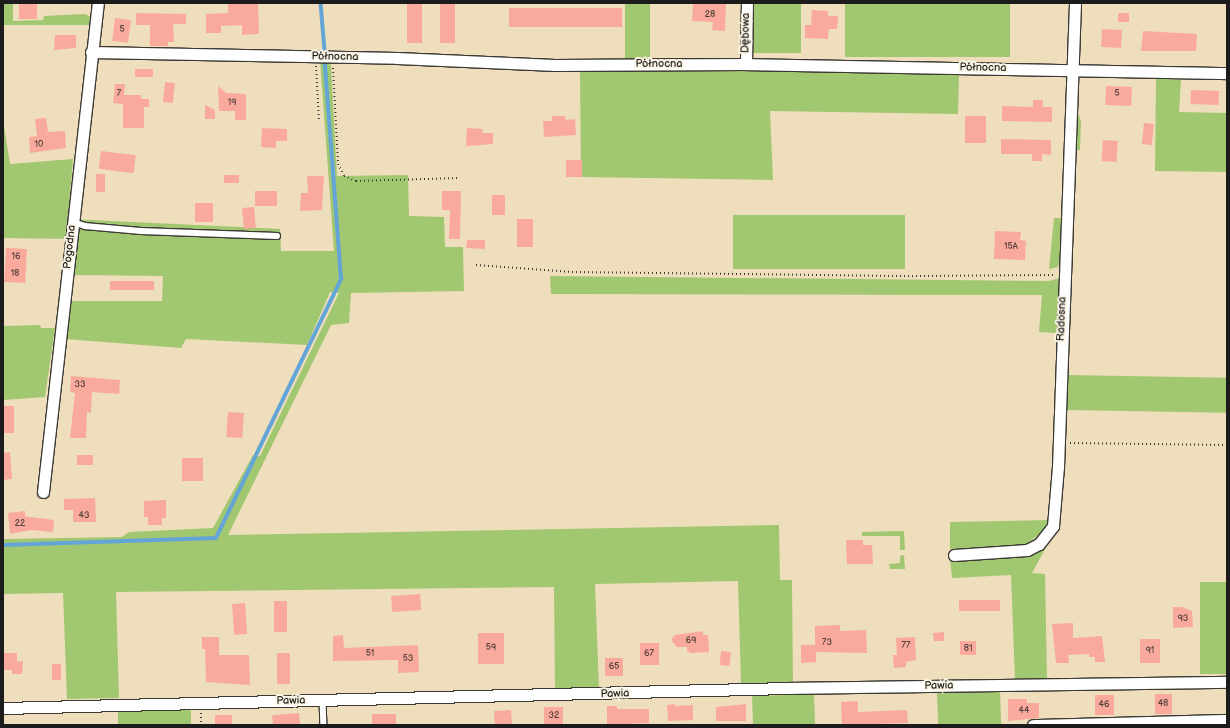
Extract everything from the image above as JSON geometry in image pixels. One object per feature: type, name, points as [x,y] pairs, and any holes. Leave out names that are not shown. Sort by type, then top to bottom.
[{"type":"street","name":"Pogodna","points":[[43,492],[91,52],[98,3]]},
{"type":"street","name":"Dębowa","points":[[746,64],[747,3]]},
{"type":"street","name":"Radosna","points":[[954,555],[1027,550],[1046,537],[1053,526],[1075,3]]},
{"type":"street","name":"Północna","points":[[91,52],[332,57],[555,65],[746,64],[1227,73]]},
{"type":"street","name":"Pawia","points":[[3,708],[790,688],[1227,682]]},
{"type":"street","points":[[1033,725],[1227,720]]},
{"type":"lane","points":[[73,222],[85,226],[141,231],[277,236]]},
{"type":"lane","points":[[323,700],[324,725]]},
{"type":"path","points":[[315,57],[319,121]]},
{"type":"path","points":[[332,57],[338,164],[344,176],[356,181],[460,178]]},
{"type":"path","points":[[476,265],[572,272],[916,276],[1041,276],[1057,275],[1065,268]]},
{"type":"path","points":[[1057,443],[1227,445]]},
{"type":"green space","points":[[3,3],[13,3],[13,21],[43,20],[44,16],[85,14],[91,17],[90,25],[3,25]]},
{"type":"green space","points":[[625,3],[650,3],[650,70],[959,73],[958,114],[770,111],[773,180],[581,177],[580,71],[625,71]]},
{"type":"green space","points":[[753,3],[801,3],[801,53],[753,53]]},
{"type":"green space","points":[[845,3],[1010,3],[1010,57],[845,57]]},
{"type":"green space","points":[[320,60],[331,65],[337,176],[408,175],[409,216],[444,217],[445,247],[463,247],[464,291],[351,293],[349,323],[331,325],[228,535],[779,525],[780,580],[792,580],[793,684],[741,683],[738,581],[595,584],[599,688],[555,688],[554,587],[116,592],[119,698],[67,699],[63,593],[3,594],[3,539],[122,537],[129,532],[213,528],[253,455],[260,456],[339,293],[330,292],[307,345],[186,339],[181,348],[65,339],[71,301],[162,301],[163,276],[72,275],[75,239],[3,238],[3,120],[10,164],[73,159],[68,219],[280,229],[281,251],[334,251]]},
{"type":"green space","points":[[1156,78],[1181,80],[1179,112],[1227,113],[1227,172],[1155,171]]},
{"type":"green space","points":[[1075,105],[1081,121],[1080,150],[1074,150]]},
{"type":"green space","points":[[733,215],[905,215],[905,269],[733,269]]},
{"type":"green space","points":[[1054,218],[1062,218],[1060,258],[1058,267],[1049,269]]},
{"type":"green space","points":[[550,276],[1049,281],[1060,278],[1058,333],[1039,332],[1042,295],[551,294]]},
{"type":"green space","points":[[40,325],[41,328],[55,328],[45,397],[3,400],[3,326]]},
{"type":"green space","points":[[1067,375],[1227,378],[1226,413],[1066,410]]},
{"type":"green space","points":[[1049,520],[1043,531],[1025,546],[950,549],[950,522]]},
{"type":"green space","points":[[904,531],[905,550],[900,550],[900,536],[862,536],[862,532]]},
{"type":"green space","points":[[1050,540],[1032,573],[1045,574],[1047,679],[1015,680],[1011,575],[952,578],[950,557],[1036,551]]},
{"type":"green space","points":[[904,555],[905,569],[890,569],[889,564],[900,563],[900,556]]},
{"type":"green space","points":[[1200,582],[1227,582],[1227,674],[1200,674]]},
{"type":"green space","points":[[1000,691],[1001,725],[938,725],[937,693]]},
{"type":"green space","points":[[814,694],[815,725],[753,725],[752,696]]},
{"type":"green space","points":[[188,708],[191,711],[191,725],[118,725],[118,710]]},
{"type":"building","points":[[19,3],[37,3],[37,19],[19,19]]},
{"type":"building","points":[[228,3],[258,3],[259,34],[242,35],[242,25],[221,26],[221,33],[206,33],[206,14],[228,13]]},
{"type":"building","points":[[407,3],[422,3],[422,43],[407,43]]},
{"type":"building","points":[[440,3],[455,3],[455,43],[440,43]]},
{"type":"building","points":[[693,3],[726,3],[725,31],[712,30],[713,22],[692,21]]},
{"type":"building","points":[[509,8],[622,8],[622,27],[509,27]]},
{"type":"building","points":[[812,10],[828,11],[828,16],[838,16],[837,29],[829,29],[828,39],[805,38],[805,25],[811,25]]},
{"type":"building","points":[[136,13],[186,14],[186,24],[173,24],[174,42],[168,42],[168,46],[150,46],[150,25],[136,25]]},
{"type":"building","points":[[1118,13],[1129,13],[1129,22],[1118,22]]},
{"type":"building","points":[[115,18],[131,20],[128,43],[112,41]]},
{"type":"building","points":[[1102,29],[1122,30],[1121,48],[1101,47]]},
{"type":"building","points":[[1143,31],[1197,34],[1196,51],[1141,51]]},
{"type":"building","points":[[55,35],[76,35],[76,48],[54,50]]},
{"type":"building","points":[[135,69],[153,69],[153,77],[135,77]]},
{"type":"building","points":[[165,82],[175,83],[173,103],[163,102]]},
{"type":"building","points":[[115,84],[125,84],[124,95],[141,95],[141,99],[149,99],[149,107],[144,107],[144,128],[123,128],[123,104],[113,103]]},
{"type":"building","points":[[218,86],[226,93],[246,94],[246,120],[235,120],[235,111],[219,111]]},
{"type":"building","points":[[1106,86],[1132,87],[1131,106],[1105,105]]},
{"type":"building","points":[[1191,90],[1219,91],[1218,105],[1191,104]]},
{"type":"building","points":[[1033,100],[1043,100],[1043,107],[1052,107],[1052,122],[1002,121],[1002,106],[1033,107]]},
{"type":"building","points":[[205,105],[215,110],[215,119],[205,119]]},
{"type":"building","points":[[552,116],[565,116],[566,120],[575,119],[576,135],[544,137],[543,121],[552,121]]},
{"type":"building","points":[[965,116],[986,116],[986,143],[965,143]]},
{"type":"building","points":[[46,118],[48,132],[65,131],[66,148],[30,153],[29,137],[37,136],[35,119]]},
{"type":"building","points":[[1144,123],[1154,124],[1152,145],[1142,144]]},
{"type":"building","points":[[262,128],[287,129],[287,141],[276,141],[276,148],[261,147]]},
{"type":"building","points":[[467,128],[483,129],[482,133],[493,133],[493,144],[466,146]]},
{"type":"building","points":[[1001,139],[1051,140],[1051,155],[1042,154],[1042,161],[1032,161],[1032,154],[1001,154]]},
{"type":"building","points":[[1103,140],[1118,141],[1116,162],[1102,161]]},
{"type":"building","points":[[101,151],[136,155],[134,173],[99,169]]},
{"type":"building","points":[[566,160],[582,160],[582,177],[566,177]]},
{"type":"building","points":[[96,174],[105,174],[105,192],[96,192]]},
{"type":"building","points":[[224,175],[239,175],[239,183],[224,183]]},
{"type":"building","points":[[307,176],[324,176],[322,210],[300,211],[301,193],[308,193]]},
{"type":"building","points":[[255,191],[277,191],[277,206],[255,206]]},
{"type":"building","points":[[442,191],[461,191],[460,239],[449,239],[450,210],[442,210]]},
{"type":"building","points":[[492,195],[505,195],[505,215],[492,215]]},
{"type":"building","points":[[195,203],[213,203],[213,222],[195,222]]},
{"type":"building","points":[[254,207],[256,228],[244,229],[242,208]]},
{"type":"building","points":[[517,219],[533,219],[533,247],[517,247]]},
{"type":"building","points":[[995,231],[1021,232],[1020,240],[1026,241],[1025,260],[994,259]]},
{"type":"building","points":[[467,240],[485,240],[485,249],[466,248]]},
{"type":"building","points":[[6,248],[27,249],[25,283],[4,282]]},
{"type":"building","points":[[110,281],[154,281],[154,290],[110,290]]},
{"type":"building","points":[[71,376],[120,380],[119,394],[92,392],[91,413],[87,412],[86,438],[70,438],[75,393],[70,392]]},
{"type":"building","points":[[3,406],[14,406],[14,433],[3,433]]},
{"type":"building","points":[[228,412],[244,413],[242,438],[226,437]]},
{"type":"building","points":[[10,452],[12,479],[3,480],[3,453]]},
{"type":"building","points":[[77,455],[93,455],[93,465],[77,465]]},
{"type":"building","points":[[182,458],[203,458],[203,481],[182,481]]},
{"type":"building","points":[[95,498],[96,522],[73,522],[73,510],[64,510],[64,499]]},
{"type":"building","points":[[166,500],[166,518],[162,518],[162,525],[148,525],[148,517],[144,517],[144,501]]},
{"type":"building","points":[[25,511],[25,516],[54,520],[53,532],[31,530],[10,534],[8,513]]},
{"type":"building","points":[[846,540],[863,540],[863,545],[872,545],[873,564],[847,564]]},
{"type":"building","points":[[420,594],[421,610],[392,612],[391,596]]},
{"type":"building","points":[[959,600],[1000,600],[1000,611],[959,611]]},
{"type":"building","points":[[274,601],[287,601],[287,632],[274,632]]},
{"type":"building","points":[[245,603],[247,634],[234,635],[232,604]]},
{"type":"building","points":[[1173,607],[1182,607],[1192,611],[1193,627],[1173,628]]},
{"type":"building","points":[[1073,623],[1073,638],[1102,636],[1105,662],[1095,662],[1095,657],[1089,657],[1089,654],[1068,655],[1069,663],[1056,663],[1052,624]]},
{"type":"building","points":[[840,625],[840,631],[866,630],[867,653],[816,652],[816,662],[801,663],[801,645],[815,645],[815,626]]},
{"type":"building","points":[[703,631],[703,635],[708,635],[709,652],[691,653],[687,651],[687,647],[677,647],[671,640],[675,635]]},
{"type":"building","points":[[944,632],[944,641],[934,641],[933,633]]},
{"type":"building","points":[[478,633],[504,633],[504,664],[478,664]]},
{"type":"building","points":[[343,635],[344,648],[418,645],[419,672],[398,673],[398,660],[333,661],[333,636]]},
{"type":"building","points":[[202,637],[219,637],[219,655],[249,655],[250,685],[206,682],[205,649],[202,649]]},
{"type":"building","points":[[915,637],[916,660],[906,662],[906,667],[894,668],[893,655],[897,655],[896,638]]},
{"type":"building","points":[[1140,639],[1160,639],[1160,663],[1140,663]]},
{"type":"building","points":[[960,641],[976,641],[976,655],[960,655]]},
{"type":"building","points":[[640,643],[659,643],[659,665],[640,665]]},
{"type":"building","points":[[721,651],[731,652],[729,666],[720,665]]},
{"type":"building","points":[[3,653],[17,653],[17,662],[23,661],[22,674],[12,674],[12,670],[3,670]]},
{"type":"building","points":[[277,653],[290,653],[290,684],[277,684]]},
{"type":"building","points":[[605,658],[623,658],[623,676],[605,676]]},
{"type":"building","points":[[52,664],[61,664],[61,680],[52,680]]},
{"type":"building","points":[[1155,694],[1172,694],[1172,714],[1155,714]]},
{"type":"building","points":[[1095,695],[1114,695],[1114,715],[1095,715]]},
{"type":"building","points":[[1008,699],[1027,699],[1027,703],[1039,703],[1039,718],[1008,721]]},
{"type":"building","points":[[858,701],[858,712],[907,710],[908,723],[842,725],[841,702]]},
{"type":"building","points":[[675,704],[675,706],[693,705],[693,720],[668,721],[667,705]]},
{"type":"building","points":[[746,704],[746,721],[716,721],[716,707]]},
{"type":"building","points":[[607,706],[617,706],[617,709],[649,709],[649,723],[607,725]]},
{"type":"building","points":[[544,707],[563,707],[563,724],[544,724]]},
{"type":"building","points":[[511,710],[512,725],[495,725],[494,711]]},
{"type":"building","points":[[299,713],[300,725],[273,725],[272,715]]},
{"type":"building","points":[[372,714],[396,714],[396,725],[372,725]]},
{"type":"building","points":[[215,715],[232,715],[232,725],[215,725]]},
{"type":"waterway","points":[[321,3],[325,51]]},
{"type":"waterway","points":[[3,545],[216,538],[341,279],[325,65]]}]
